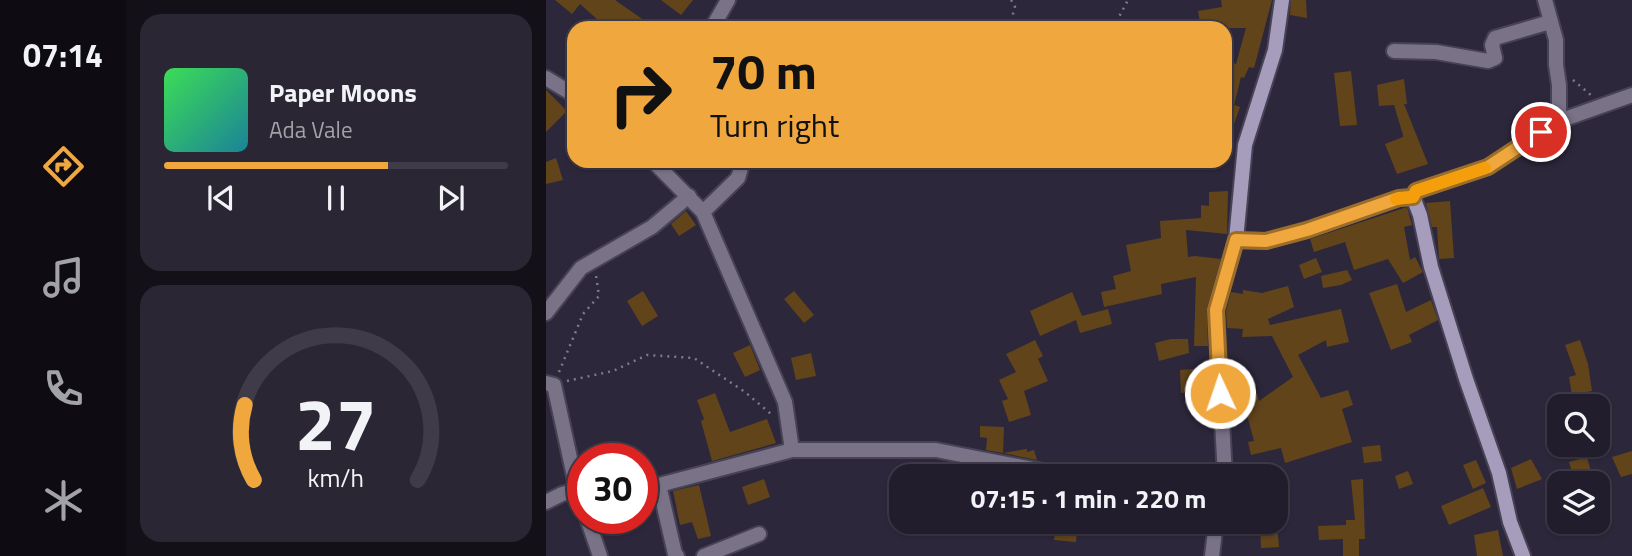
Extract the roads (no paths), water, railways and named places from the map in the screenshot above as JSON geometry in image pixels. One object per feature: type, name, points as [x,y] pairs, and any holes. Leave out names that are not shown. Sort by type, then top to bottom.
[{"type":"street","points":[[716,21],[727,0]]},
{"type":"street","points":[[1224,464],[1216,310],[1236,240],[1245,145],[1275,50],[1282,0]]},
{"type":"street","points":[[1545,0],[1556,40],[1559,121]]},
{"type":"street","points":[[1394,51],[1436,52],[1488,61],[1495,58],[1492,46],[1495,38],[1550,22]]},
{"type":"street","points":[[546,78],[567,91]]},
{"type":"street","points":[[1522,556],[1510,522],[1499,473],[1431,267],[1420,215],[1413,197],[1416,191],[1488,167],[1559,121],[1632,95]]},
{"type":"street","points":[[660,168],[703,212],[785,402],[792,450]]},
{"type":"street","points":[[703,212],[738,178],[741,168]]},
{"type":"street","points":[[546,313],[581,268],[652,227],[689,196]]},
{"type":"street","points":[[1236,240],[1266,241],[1307,230],[1399,198],[1413,197]]},
{"type":"street","points":[[550,384],[567,444]]},
{"type":"street","points":[[677,556],[674,554],[659,485],[792,450],[936,450],[1007,464]]},
{"type":"street","points":[[546,502],[567,493]]},
{"type":"street","points":[[592,534],[600,556]]},
{"type":"street","points":[[704,556],[759,534]]},
{"type":"street","points":[[1212,556],[1215,534]]}]
